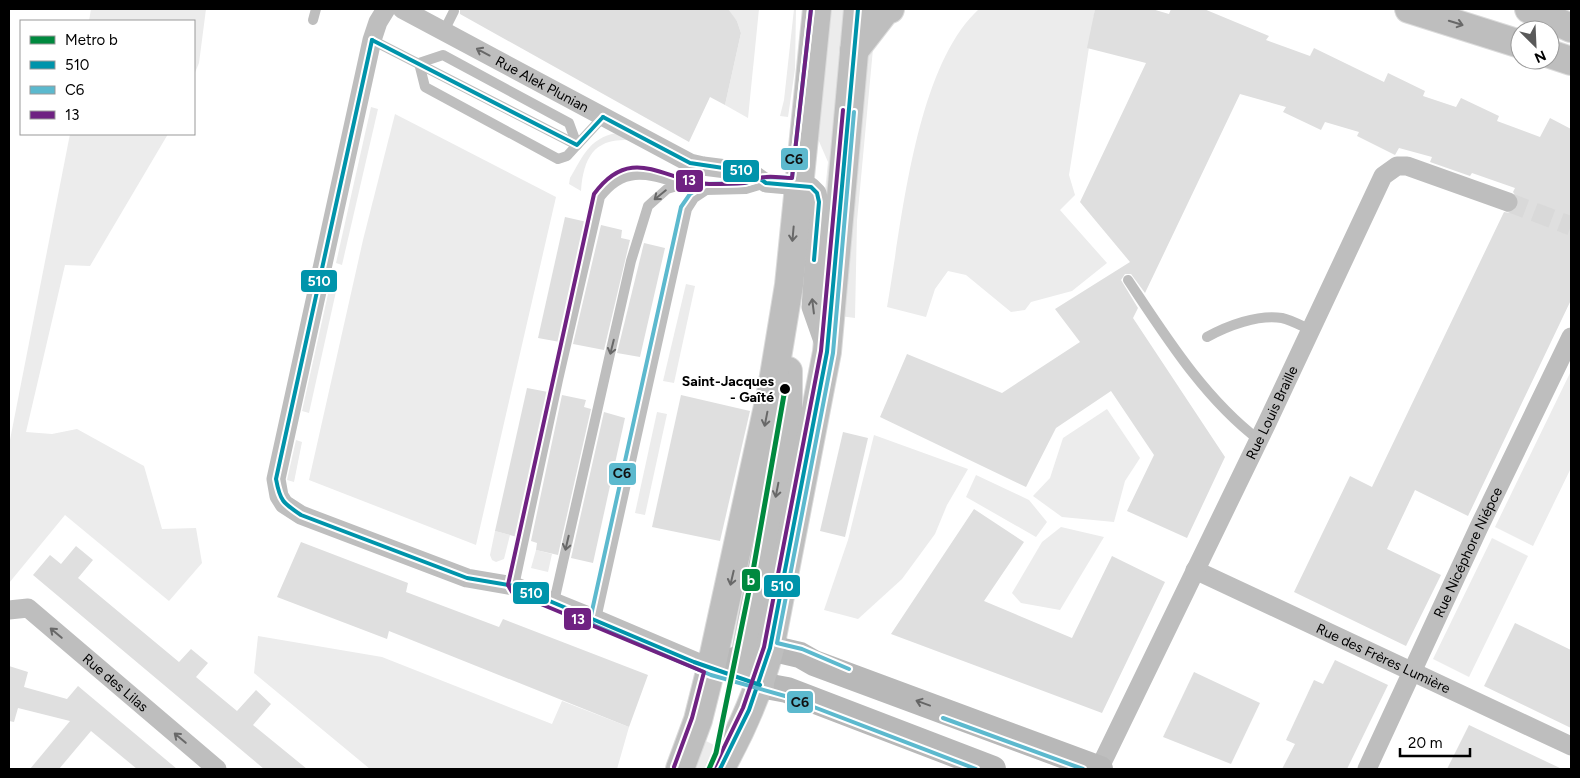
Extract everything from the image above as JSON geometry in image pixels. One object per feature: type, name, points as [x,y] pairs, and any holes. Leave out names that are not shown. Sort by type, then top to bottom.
[{"type":"main road","points":[[680,769],[698,720],[763,438],[789,285],[817,9]]},
{"type":"main road","points":[[758,652],[827,352],[858,9]]},
{"type":"main road","points":[[854,51],[885,11],[890,9]]},
{"type":"main road","points":[[1409,9],[1510,41]]},
{"type":"main road","points":[[1529,9],[1571,28]]},
{"type":"main road","points":[[720,769],[738,738],[760,685],[758,652],[788,433],[789,285]]},
{"type":"main road","points":[[711,668],[760,685]]},
{"type":"street","points":[[386,9],[378,22],[372,40],[324,269],[286,429],[276,479],[284,504],[301,515],[478,582],[514,586],[711,668],[758,652],[800,655],[814,663],[1099,769]]},
{"type":"street","name":"Rue Alek Plunian","points":[[402,9],[690,163],[750,172],[766,183],[798,185]]},
{"type":"street","name":"Rue Louis Braille","points":[[1099,769],[1259,440],[1376,188],[1390,170],[1406,166],[1508,202]]},
{"type":"street","points":[[798,185],[811,187],[816,193],[819,202],[811,307],[827,352]]},
{"type":"street","name":"Rue Nicéphore Niépce","points":[[1367,769],[1479,527],[1571,337]]},
{"type":"street","name":"Rue des Frères Lumière","points":[[1196,570],[1571,746]]},
{"type":"street","name":"Rue des Lilas","points":[[9,610],[28,608],[217,769]]},
{"type":"street","points":[[760,685],[787,690],[988,768]]},
{"type":"lane","points":[[313,20],[316,9]]},
{"type":"lane","points":[[444,31],[454,11]]},
{"type":"lane","points":[[372,40],[577,145]]},
{"type":"lane","points":[[419,63],[443,55],[569,123],[577,145]]},
{"type":"lane","points":[[419,63],[425,87],[558,159],[567,156],[603,117]]},
{"type":"lane","points":[[514,586],[600,197],[607,188],[618,181],[630,175],[644,173],[706,190]]},
{"type":"lane","points":[[554,602],[631,261],[646,213],[656,197],[667,189],[677,186],[706,190],[746,189],[766,183]]},
{"type":"lane","points":[[596,619],[680,236],[687,209],[694,198],[706,190]]},
{"type":"lane","points":[[1128,280],[1174,349],[1236,422],[1259,440]]},
{"type":"lane","points":[[1207,337],[1242,322],[1271,318],[1283,318],[1310,330]]},
{"type":"shaded area","points":[[91,9],[206,9],[199,63],[195,73],[195,20],[89,20]]},
{"type":"shaded area","points":[[726,9],[759,9],[748,118],[725,105],[741,33],[737,21]]},
{"type":"shaded area","points":[[794,9],[796,9],[795,69],[788,117],[780,116],[784,100]]},
{"type":"shaded area","points":[[830,9],[847,9],[830,201],[824,201],[828,162],[818,139]]},
{"type":"shaded area","points":[[979,9],[1095,9],[1069,175],[1075,195],[1060,210],[1107,263],[1072,291],[1031,302],[1025,310],[1011,312],[966,275],[948,271],[935,289],[926,317],[887,307],[906,191],[926,107],[940,68],[957,35]]},
{"type":"shaded area","points":[[874,38],[857,221],[855,318],[840,316],[862,65]]},
{"type":"shaded area","points":[[371,107],[378,109],[342,265],[336,263]]},
{"type":"shaded area","points":[[395,114],[556,197],[476,545],[309,480],[363,240]]},
{"type":"shaded area","points":[[623,132],[638,141],[624,140],[603,144],[590,157],[583,177],[581,191],[569,184],[570,178],[590,147],[603,137]]},
{"type":"shaded area","points":[[70,135],[167,135],[90,266],[65,265],[26,432],[52,434],[77,429],[144,466],[162,529],[196,528],[202,563],[169,601],[65,515],[9,583],[9,445]]},
{"type":"shaded area","points":[[332,276],[339,278],[309,413],[302,411]]},
{"type":"shaded area","points":[[686,284],[695,286],[674,383],[663,381]]},
{"type":"shaded area","points":[[1571,371],[1571,468],[1533,546],[1495,527]]},
{"type":"shaded area","points":[[1107,409],[1140,458],[1125,481],[1114,522],[1062,517],[1033,496],[1050,478],[1063,438]]},
{"type":"shaded area","points":[[657,412],[667,414],[645,515],[635,513]]},
{"type":"shaded area","points":[[874,435],[968,469],[947,505],[935,534],[902,579],[858,619],[824,610],[848,540]]},
{"type":"shaded area","points":[[296,440],[302,442],[294,482],[287,480]]},
{"type":"shaded area","points":[[976,475],[1029,500],[1047,522],[1036,537],[966,497]]},
{"type":"shaded area","points":[[1061,527],[1104,537],[1060,610],[1021,603],[1012,593],[1042,542]]},
{"type":"shaded area","points":[[495,531],[510,535],[504,559],[496,562],[492,560],[490,555]]},
{"type":"shaded area","points":[[1492,538],[1528,556],[1469,677],[1433,659]]},
{"type":"shaded area","points":[[536,550],[552,554],[548,572],[531,568]]},
{"type":"shaded area","points":[[258,636],[382,657],[552,724],[562,701],[629,727],[617,769],[370,769],[254,673]]},
{"type":"shaded area","points":[[704,740],[720,748],[709,769],[694,769]]},
{"type":"building","points":[[460,9],[728,9],[737,21],[741,33],[725,105],[710,97],[689,142],[460,14]]},
{"type":"building","points":[[1095,9],[1152,9],[1169,14],[1171,9],[1204,9],[1269,36],[1266,40],[1310,56],[1314,48],[1384,82],[1388,73],[1425,91],[1423,96],[1456,107],[1461,98],[1499,116],[1497,121],[1540,137],[1550,118],[1571,129],[1571,300],[1468,516],[1415,490],[1387,549],[1441,575],[1406,646],[1294,592],[1350,476],[1372,487],[1504,212],[1510,213],[1518,206],[1519,200],[1513,192],[1515,188],[1472,173],[1470,176],[1430,162],[1432,157],[1399,148],[1395,155],[1357,136],[1359,132],[1325,122],[1321,130],[1283,112],[1286,107],[1240,94],[1145,293],[1131,274],[1125,274],[1121,280],[1138,308],[1133,318],[1225,457],[1187,538],[1127,511],[1154,455],[1111,391],[1056,428],[1026,487],[880,417],[907,354],[1002,393],[1080,342],[1055,309],[1130,262],[1080,202],[1146,63],[1087,48]]},
{"type":"building","points":[[565,217],[587,222],[560,342],[538,338]]},
{"type":"building","points":[[601,225],[622,230],[621,238],[630,240],[604,350],[573,344]]},
{"type":"building","points":[[644,243],[665,248],[640,357],[617,353]]},
{"type":"building","points":[[527,388],[548,392],[517,537],[495,531]]},
{"type":"building","points":[[562,395],[586,400],[584,407],[591,409],[558,555],[536,550],[537,543],[531,541]]},
{"type":"building","points":[[681,395],[750,411],[720,541],[652,527]]},
{"type":"building","points":[[604,412],[625,418],[593,563],[571,558]]},
{"type":"building","points":[[843,432],[868,438],[845,537],[820,531]]},
{"type":"building","points":[[974,509],[1024,542],[984,601],[1072,638],[1112,556],[1165,582],[1102,713],[891,634]]},
{"type":"building","points":[[301,542],[408,583],[406,592],[499,627],[503,619],[648,675],[629,727],[389,631],[387,639],[277,597]]},
{"type":"building","points":[[76,546],[93,560],[78,578],[179,662],[191,649],[208,663],[196,677],[237,711],[256,690],[271,704],[253,725],[307,769],[264,769],[33,575],[50,555],[61,564]]},
{"type":"building","points":[[1515,623],[1571,650],[1571,728],[1484,686]]},
{"type":"building","points":[[1335,660],[1388,685],[1347,769],[1282,769],[1295,744],[1286,740],[1314,680],[1323,684]]},
{"type":"building","points":[[9,666],[28,672],[24,687],[67,699],[78,686],[177,769],[137,769],[91,731],[59,769],[30,769],[70,721],[18,708],[14,722],[9,721]]},
{"type":"building","points":[[1194,672],[1260,703],[1231,764],[1163,737]]},
{"type":"building","points":[[1469,725],[1562,769],[1447,769]]},
{"type":"tunnel","points":[[1508,202],[1571,226]]},
{"type":"metro line","name":"b","points":[[709,769],[716,753],[753,571],[785,389]]},
{"type":"transit line","name":"C6","points":[[811,9],[792,178],[766,177],[745,183],[705,184],[690,194],[681,207],[590,620],[594,625],[711,675],[785,696],[976,769]]},
{"type":"transit line","name":"13","points":[[674,767],[692,718],[704,672],[512,592],[508,585],[594,194],[608,179],[622,170],[635,167],[649,169],[693,182],[709,184],[744,183],[769,177],[792,178],[811,9]]},
{"type":"transit line","name":"510","points":[[720,769],[749,710],[770,648],[827,352],[858,9]]},
{"type":"transit line","name":"510","points":[[372,40],[276,479],[283,501],[301,515],[467,578],[514,586],[694,662],[760,685]]},
{"type":"transit line","name":"510","points":[[372,40],[577,145],[603,117]]},
{"type":"transit line","name":"13","points":[[715,766],[743,708],[764,647],[821,351],[843,110]]},
{"type":"transit line","name":"C6","points":[[849,669],[802,649],[777,643],[833,353],[854,112]]},
{"type":"transit line","name":"510","points":[[603,117],[690,163],[750,172],[766,183],[811,187],[817,193],[819,202],[814,260]]},
{"type":"transit line","name":"C6","points":[[943,718],[1083,769]]},
{"type":"place","name":"Saint-Jacques - Gaîté","points":[[785,389]]}]
